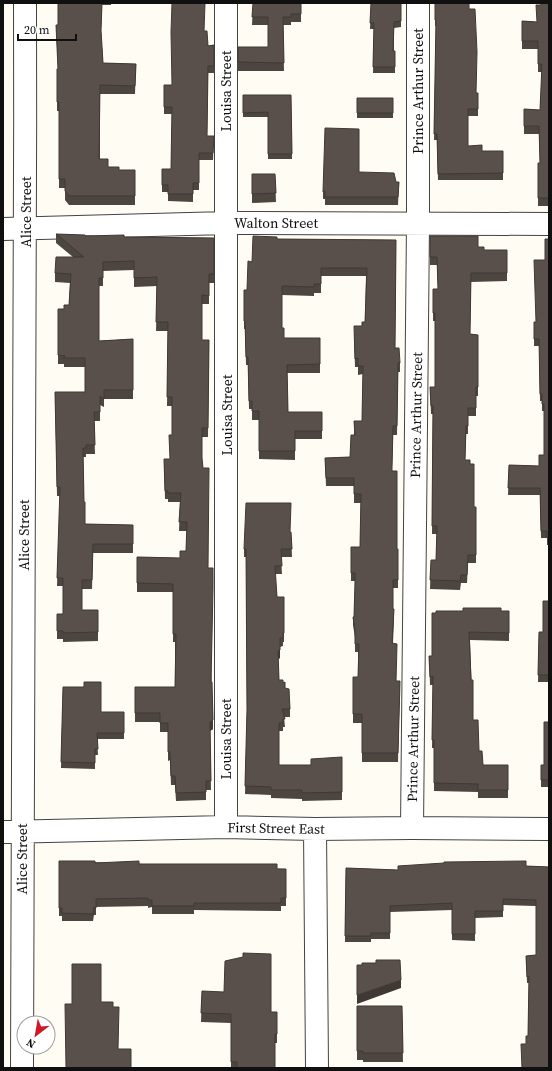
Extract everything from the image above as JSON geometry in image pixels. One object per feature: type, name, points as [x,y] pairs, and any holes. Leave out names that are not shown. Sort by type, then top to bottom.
[{"type":"street","name":"Alice Street","points":[[22,1068],[12,832],[26,228],[25,3]]},
{"type":"street","name":"Louisa Street","points":[[226,3],[226,827]]},
{"type":"street","name":"Prince Arthur Street","points":[[412,828],[418,224],[418,3]]},
{"type":"street","name":"Walton Street","points":[[3,229],[226,223],[549,224]]},
{"type":"street","name":"First Street East","points":[[12,832],[226,827],[315,829],[549,829]]},
{"type":"street","points":[[315,829],[317,1068]]},
{"type":"building","points":[[58,3],[102,3],[101,30],[103,63],[136,64],[135,86],[100,85],[99,159],[108,159],[108,167],[119,167],[119,170],[135,170],[135,196],[69,196],[65,191],[65,179],[59,179],[59,102],[57,102],[58,69],[56,25],[58,25]]},
{"type":"building","points":[[172,3],[205,3],[204,31],[207,31],[208,46],[214,45],[214,66],[208,66],[207,136],[214,136],[213,153],[199,153],[199,183],[193,183],[193,194],[168,194],[168,185],[162,185],[162,169],[171,169],[172,107],[164,107],[164,85],[172,85]]},
{"type":"building","points":[[253,3],[301,3],[301,14],[291,14],[291,17],[283,17],[284,63],[238,62],[238,47],[268,47],[268,17],[252,17]]},
{"type":"building","points":[[371,3],[401,3],[401,21],[394,22],[393,51],[395,51],[395,67],[373,67],[374,23],[370,23]]},
{"type":"building","points":[[435,3],[469,3],[469,9],[475,9],[477,52],[476,93],[478,93],[478,109],[468,109],[468,146],[482,145],[482,151],[503,151],[503,173],[438,174],[437,134],[434,134]]},
{"type":"building","points":[[541,3],[549,3],[549,198],[538,198],[538,163],[540,163],[539,126],[524,126],[524,109],[540,110],[542,64],[538,64],[538,41],[522,41],[522,21],[537,22],[536,5],[541,5]]},
{"type":"building","points":[[243,95],[291,95],[292,154],[268,154],[268,112],[243,113]]},
{"type":"building","points":[[357,98],[393,98],[393,113],[357,113]]},
{"type":"building","points":[[325,128],[359,129],[359,172],[394,173],[396,182],[399,182],[398,197],[325,197],[325,191],[323,192]]},
{"type":"building","points":[[252,174],[275,174],[276,193],[252,194]]},
{"type":"building","points":[[56,234],[85,236],[124,235],[124,237],[214,238],[214,274],[209,274],[209,296],[202,295],[202,340],[209,340],[208,428],[202,428],[202,458],[203,468],[209,468],[208,568],[213,568],[211,682],[213,720],[210,722],[211,781],[206,781],[206,792],[176,793],[175,776],[171,776],[170,752],[168,752],[168,723],[160,723],[160,713],[135,713],[135,687],[175,687],[176,634],[173,634],[173,584],[137,583],[137,557],[180,558],[180,551],[186,551],[187,522],[179,522],[181,493],[168,493],[168,491],[165,491],[164,459],[170,459],[169,435],[172,435],[172,397],[167,397],[168,322],[156,322],[157,277],[134,278],[134,261],[103,262],[103,278],[99,278],[99,341],[133,339],[133,390],[104,390],[104,399],[100,396],[100,412],[94,412],[95,445],[86,445],[86,448],[83,448],[85,524],[133,525],[133,544],[93,544],[92,580],[82,580],[82,610],[98,610],[98,632],[63,633],[63,631],[57,631],[57,614],[63,614],[63,578],[57,578],[60,487],[57,487],[55,392],[85,392],[85,358],[64,358],[65,356],[58,355],[58,309],[64,309],[64,305],[69,305],[71,274],[55,273],[56,257],[84,257]]},
{"type":"building","points":[[253,236],[277,237],[277,239],[396,240],[395,348],[399,348],[400,363],[398,363],[397,426],[393,426],[392,471],[397,471],[398,580],[393,580],[394,609],[392,643],[397,644],[396,681],[400,681],[398,753],[362,753],[362,714],[353,714],[353,677],[358,677],[359,644],[355,644],[353,617],[355,573],[351,573],[351,547],[360,547],[361,494],[354,494],[354,478],[326,478],[325,458],[350,457],[351,435],[355,435],[354,421],[362,421],[363,366],[358,366],[358,358],[355,359],[354,326],[362,326],[362,322],[365,322],[367,268],[321,268],[321,284],[314,284],[314,287],[282,286],[282,328],[284,328],[284,338],[320,338],[320,364],[287,365],[288,412],[322,412],[322,431],[295,431],[295,451],[259,451],[259,411],[252,411],[252,401],[249,401],[248,357],[246,357],[244,321],[244,290],[247,290],[248,261],[252,262]]},
{"type":"building","points":[[430,236],[478,236],[478,247],[484,247],[484,250],[507,250],[507,273],[471,273],[470,334],[478,335],[478,387],[476,387],[476,408],[468,408],[465,460],[470,460],[470,464],[474,464],[476,555],[468,555],[467,575],[461,575],[460,581],[430,580],[431,560],[436,560],[437,526],[432,526],[433,406],[431,406],[430,387],[435,387],[435,313],[433,313],[433,289],[438,289],[437,257],[430,257]]},
{"type":"building","points":[[545,239],[549,239],[549,538],[547,538],[547,531],[541,531],[540,488],[508,488],[509,465],[539,466],[539,455],[544,455],[544,404],[542,404],[542,394],[540,394],[539,339],[534,339],[534,322],[536,322],[534,260],[545,260]]},
{"type":"building","points":[[246,503],[291,503],[290,532],[292,549],[281,549],[282,566],[275,566],[277,597],[284,597],[284,633],[283,638],[280,638],[280,650],[278,651],[279,680],[283,680],[283,683],[285,682],[285,688],[289,689],[290,709],[282,709],[285,719],[283,719],[283,723],[279,723],[279,765],[311,765],[311,759],[342,757],[342,792],[302,793],[302,790],[271,790],[271,787],[245,786],[247,710],[246,549],[244,549]]},
{"type":"building","points":[[543,601],[549,601],[549,675],[538,675],[539,632],[543,632]]},
{"type":"building","points":[[463,608],[501,608],[501,611],[509,611],[509,633],[469,632],[471,680],[473,680],[473,720],[478,720],[479,751],[482,751],[483,765],[508,765],[508,790],[478,790],[478,784],[434,783],[434,740],[432,740],[433,676],[430,677],[429,656],[432,656],[432,613],[436,613],[436,611],[463,611]]},
{"type":"building","points":[[84,682],[101,682],[101,712],[124,712],[124,733],[97,733],[98,749],[95,749],[95,763],[61,762],[63,687],[84,687]]},
{"type":"building","points":[[544,722],[549,722],[549,780],[541,780],[541,765],[544,765]]},
{"type":"building","points":[[59,861],[95,861],[95,863],[139,861],[139,864],[277,864],[277,869],[286,869],[286,898],[281,898],[281,903],[194,903],[194,906],[152,906],[152,900],[148,900],[148,898],[96,899],[96,908],[94,907],[93,914],[62,913],[62,908],[59,908]]},
{"type":"building","points":[[526,861],[526,866],[549,867],[549,1068],[522,1068],[521,1044],[526,1044],[526,1036],[528,1036],[529,976],[527,977],[526,956],[536,955],[536,900],[503,899],[503,911],[475,911],[475,934],[452,934],[452,903],[390,906],[390,933],[371,933],[371,936],[345,936],[346,868],[398,870],[398,866],[444,862]]},
{"type":"building","points":[[243,953],[271,954],[271,1012],[277,1012],[277,1034],[275,1034],[275,1068],[237,1068],[237,1062],[231,1062],[231,1014],[201,1013],[202,991],[224,992],[225,961],[243,957]]},
{"type":"building","points":[[376,960],[400,960],[401,980],[357,995],[357,965],[362,965],[362,963],[376,963]]},
{"type":"building","points":[[72,964],[101,964],[101,1002],[113,1002],[113,1007],[119,1007],[118,1049],[131,1049],[131,1068],[66,1068],[65,1004],[72,1004]]},
{"type":"building","points":[[357,1006],[402,1006],[403,1053],[363,1053],[363,1051],[357,1051]]}]
